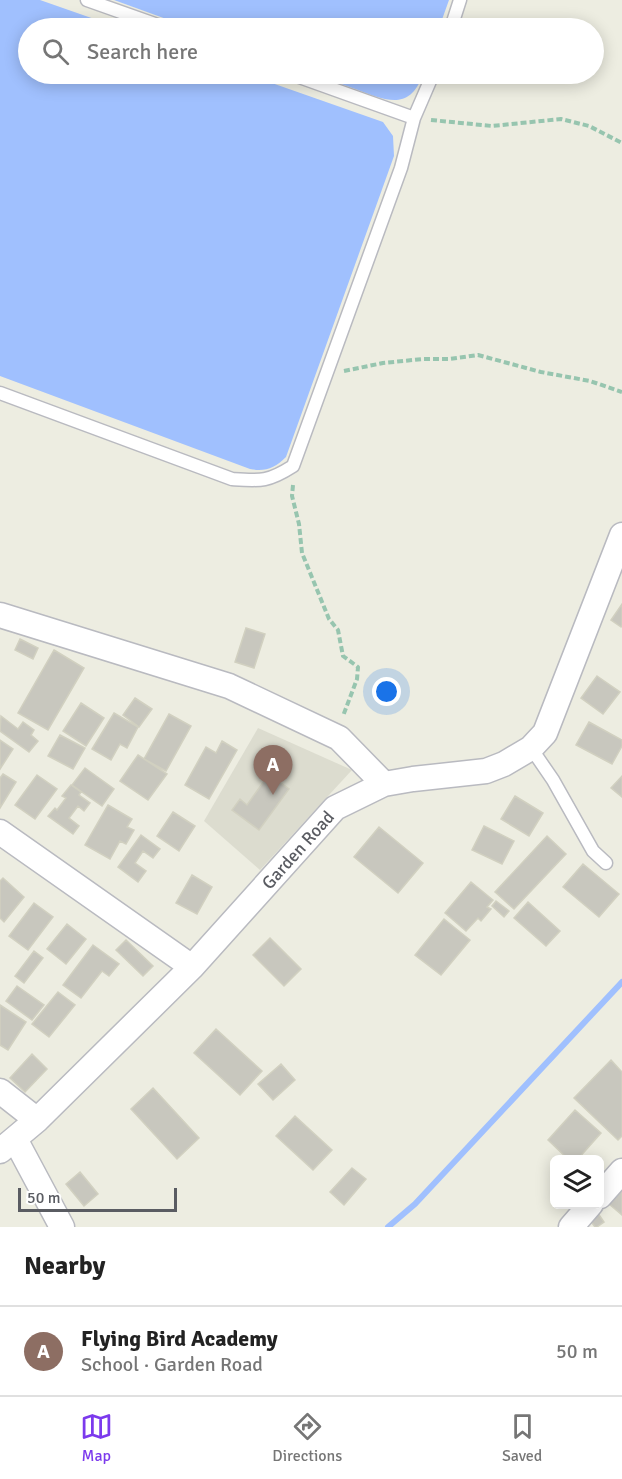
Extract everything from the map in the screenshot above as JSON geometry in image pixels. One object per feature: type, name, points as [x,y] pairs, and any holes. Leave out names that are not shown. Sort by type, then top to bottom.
[{"type":"street","name":"Garden Road","points":[[7,1145],[37,1120],[192,967],[335,808],[384,784],[486,771],[504,764],[531,748],[545,733],[622,535]]},
{"type":"street","points":[[0,615],[229,686],[335,736],[384,784]]},
{"type":"street","points":[[0,832],[192,967]]},
{"type":"street","points":[[0,1091],[37,1120]]},
{"type":"street","points":[[7,1145],[62,1227]]},
{"type":"street","points":[[604,1191],[622,1171]]},
{"type":"street","points":[[571,1227],[587,1209]]},
{"type":"lane","points":[[87,0],[138,18]]},
{"type":"lane","points":[[454,18],[460,0]]},
{"type":"lane","points":[[319,84],[414,118]]},
{"type":"lane","points":[[0,393],[232,479],[255,481],[274,478],[293,466],[401,168],[414,118],[429,84]]},
{"type":"lane","points":[[531,748],[553,780],[593,850],[606,863]]},
{"type":"path","points":[[414,118],[492,126],[561,119],[589,126],[622,143]]},
{"type":"path","points":[[326,375],[383,363],[478,355],[541,372],[590,381],[622,392]]},
{"type":"path","points":[[293,466],[292,496],[299,524],[302,553],[329,619],[338,630],[343,656],[358,667],[357,679],[335,736]]},
{"type":"shaded area","points":[[258,728],[352,770],[260,870],[204,821]]},
{"type":"water","points":[[0,0],[40,0],[91,18],[18,18],[18,84],[275,84],[383,122],[393,136],[394,156],[286,457],[278,464],[260,470],[250,469],[0,376]]},
{"type":"water","points":[[114,0],[449,0],[443,18],[164,18]]},
{"type":"water","points":[[342,84],[419,84],[411,94],[404,98],[388,100]]},
{"type":"building","points":[[622,604],[622,625],[621,627],[611,620]]},
{"type":"building","points":[[246,628],[265,634],[254,668],[235,662]]},
{"type":"building","points":[[20,639],[38,648],[33,659],[15,650]]},
{"type":"building","points":[[54,650],[84,668],[48,730],[18,713]]},
{"type":"building","points":[[597,676],[620,692],[603,714],[581,698]]},
{"type":"building","points":[[135,698],[152,709],[139,727],[123,715]]},
{"type":"building","points":[[81,703],[104,718],[86,746],[63,731]]},
{"type":"building","points":[[114,713],[138,727],[127,748],[120,744],[111,760],[92,749]]},
{"type":"building","points":[[169,714],[191,726],[166,771],[144,759]]},
{"type":"building","points":[[1,716],[18,729],[23,722],[34,730],[31,735],[38,741],[29,752],[0,731]]},
{"type":"building","points":[[589,722],[622,740],[622,746],[612,764],[576,745]]},
{"type":"building","points":[[60,735],[85,748],[73,769],[48,756]]},
{"type":"building","points":[[0,740],[13,749],[0,769]]},
{"type":"building","points":[[222,741],[237,750],[209,799],[185,785],[206,747],[216,753]]},
{"type":"building","points":[[138,755],[167,774],[148,800],[120,781]]},
{"type":"building","points":[[85,768],[114,789],[102,806],[72,785]]},
{"type":"building","points":[[3,774],[16,782],[0,808],[0,778]]},
{"type":"building","points":[[269,774],[289,789],[259,830],[232,810],[240,799],[247,805]]},
{"type":"building","points":[[37,775],[57,789],[35,819],[15,805]]},
{"type":"building","points":[[622,776],[622,797],[611,788]]},
{"type":"building","points":[[71,785],[90,803],[84,811],[78,806],[69,818],[79,826],[73,834],[48,816],[55,808],[57,810],[66,798],[62,796]]},
{"type":"building","points":[[515,796],[543,813],[529,836],[501,819]]},
{"type":"building","points":[[108,805],[132,819],[127,827],[134,830],[126,844],[120,841],[110,859],[85,845]]},
{"type":"building","points":[[173,812],[195,826],[179,851],[157,836]]},
{"type":"building","points":[[484,826],[514,841],[502,864],[472,850]]},
{"type":"building","points":[[379,827],[423,863],[398,893],[354,857]]},
{"type":"building","points":[[141,835],[160,849],[153,858],[143,851],[135,863],[146,871],[138,882],[118,867]]},
{"type":"building","points":[[547,836],[566,854],[514,909],[495,892]]},
{"type":"building","points":[[583,864],[619,894],[599,917],[563,887]]},
{"type":"building","points":[[192,875],[212,887],[197,914],[176,903]]},
{"type":"building","points":[[3,878],[24,897],[4,922],[0,918],[0,881]]},
{"type":"building","points":[[471,882],[493,900],[487,907],[491,909],[481,921],[478,918],[466,931],[445,913]]},
{"type":"building","points":[[496,901],[509,911],[504,917],[492,906]]},
{"type":"building","points":[[528,902],[560,931],[546,946],[514,918]]},
{"type":"building","points":[[34,903],[53,917],[28,950],[9,936]]},
{"type":"building","points":[[444,919],[470,940],[441,975],[415,955]]},
{"type":"building","points":[[67,924],[86,939],[66,964],[47,949]]},
{"type":"building","points":[[270,938],[301,969],[284,986],[253,955]]},
{"type":"building","points":[[126,940],[153,966],[143,976],[116,950]]},
{"type":"building","points":[[93,945],[119,964],[109,976],[102,971],[81,998],[63,985]]},
{"type":"building","points":[[34,951],[43,958],[24,983],[15,976]]},
{"type":"building","points":[[17,986],[44,1005],[32,1020],[6,1001]]},
{"type":"building","points":[[58,992],[75,1005],[49,1037],[32,1024]]},
{"type":"building","points":[[0,1005],[26,1022],[8,1050],[0,1045]]},
{"type":"building","points":[[216,1029],[262,1071],[240,1095],[194,1053]]},
{"type":"building","points":[[32,1054],[47,1069],[25,1092],[10,1078]]},
{"type":"building","points":[[611,1060],[622,1072],[622,1136],[618,1140],[574,1098]]},
{"type":"building","points":[[281,1064],[295,1080],[273,1100],[258,1084]]},
{"type":"building","points":[[153,1088],[199,1138],[177,1159],[131,1109]]},
{"type":"building","points":[[575,1110],[601,1133],[581,1155],[564,1155],[548,1140]]},
{"type":"building","points":[[295,1116],[332,1150],[313,1170],[276,1136]]},
{"type":"building","points":[[352,1168],[366,1179],[344,1205],[330,1192]]},
{"type":"building","points":[[80,1172],[98,1194],[84,1206],[66,1184]]},
{"type":"building","points":[[622,1188],[622,1215],[609,1204]]},
{"type":"building","points":[[595,1209],[604,1222],[595,1227],[586,1215]]},
{"type":"waterway","points":[[388,1227],[415,1204],[622,982]]},
{"type":"place","name":"Flying Bird Academy","points":[[273,795]]}]
